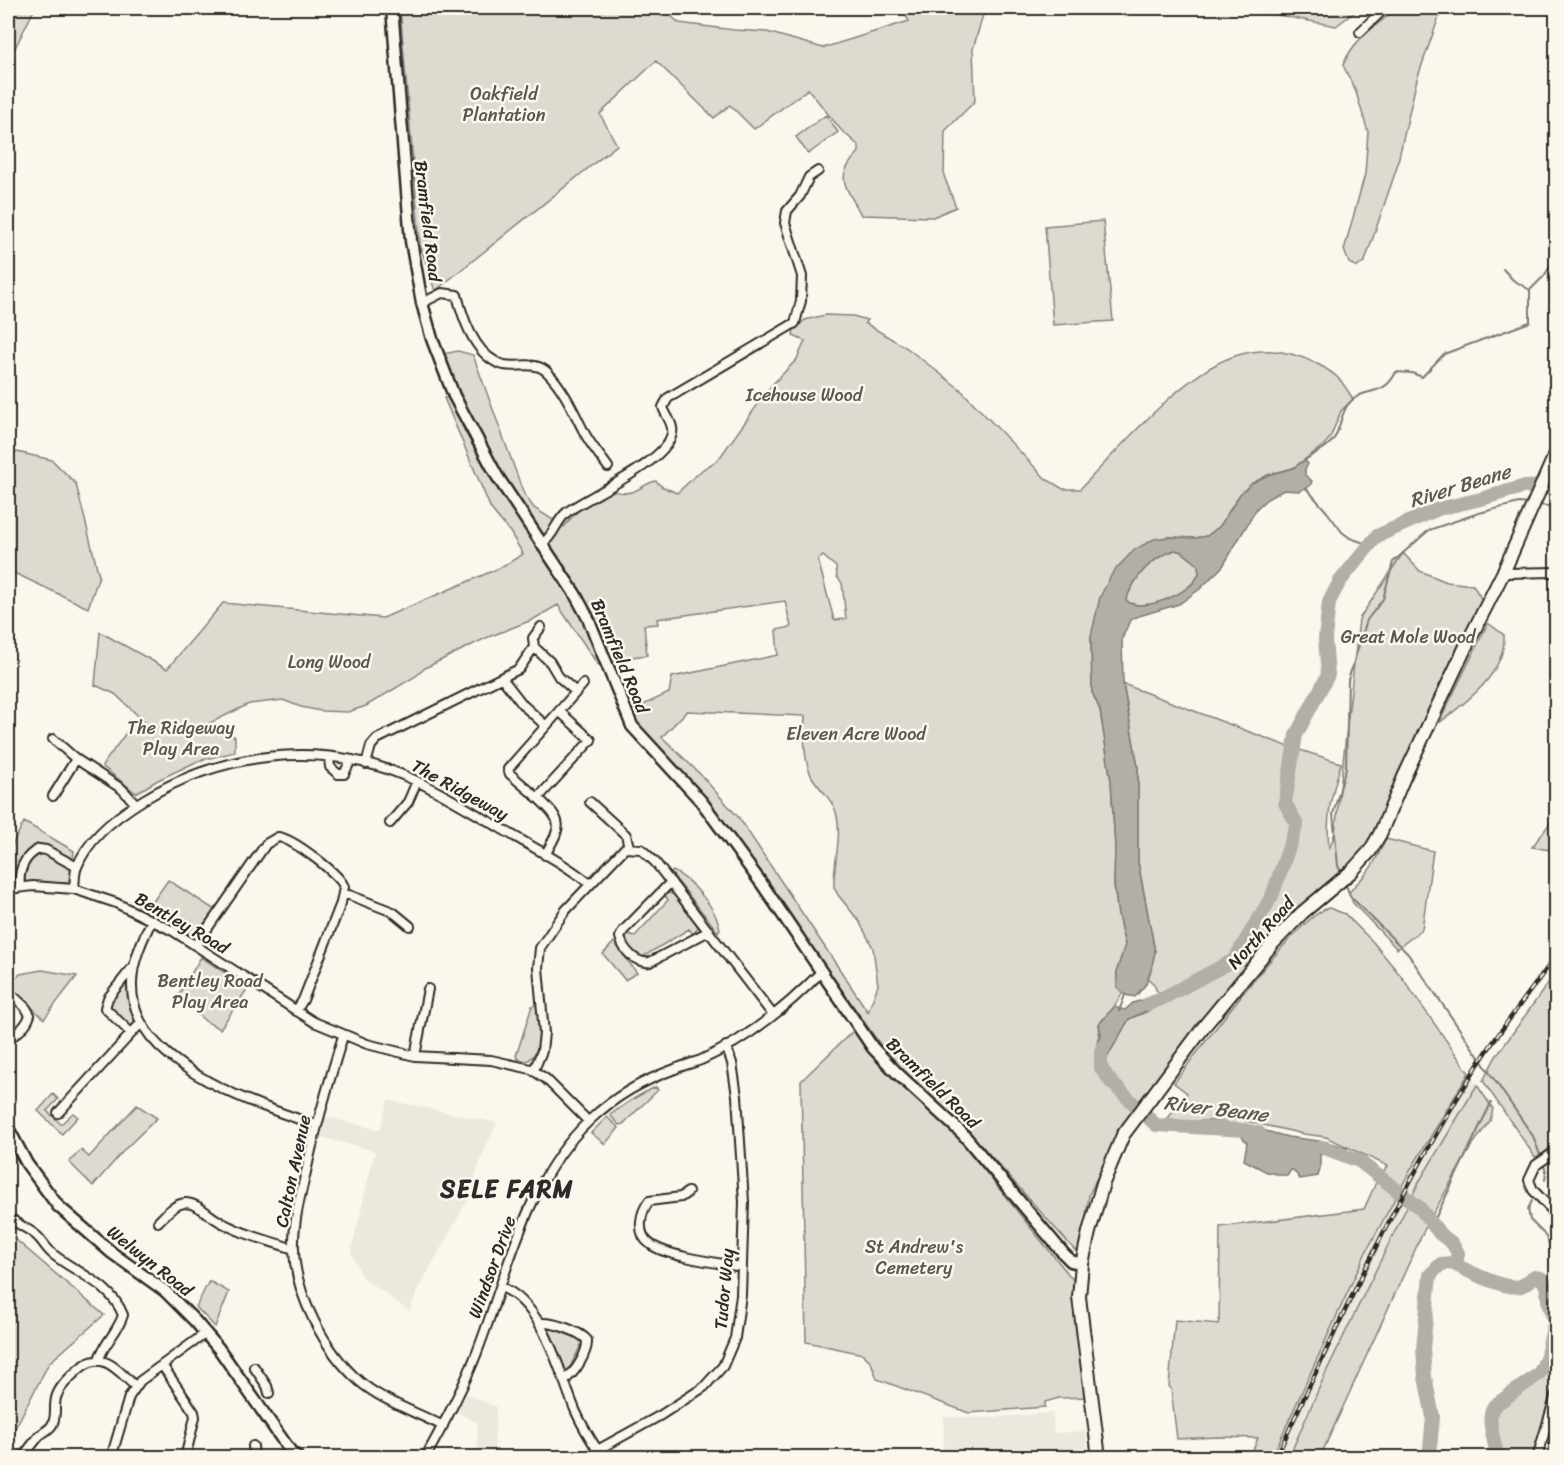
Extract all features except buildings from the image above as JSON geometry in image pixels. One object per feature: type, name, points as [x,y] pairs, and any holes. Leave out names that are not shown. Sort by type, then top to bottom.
[{"type":"main road","name":"North Road","points":[[1099,1458],[1079,1297],[1082,1264],[1103,1183],[1122,1135],[1206,1024],[1274,942],[1370,851],[1503,573],[1557,453]]},
{"type":"street","name":"Bramfield Road","points":[[392,8],[411,242],[422,303],[441,365],[454,396],[497,476],[588,618],[632,726],[701,801],[822,971],[873,1048],[885,1062],[963,1134],[1068,1259],[1082,1264]]},
{"type":"street","points":[[1360,32],[1384,8]]},
{"type":"street","points":[[542,544],[549,539],[565,514],[604,488],[637,471],[660,452],[672,433],[663,407],[668,398],[795,323],[801,301],[802,276],[785,223],[787,211],[800,196],[809,177],[818,171]]},
{"type":"street","points":[[422,303],[442,293],[458,295],[462,318],[470,334],[494,361],[505,365],[531,365],[548,373],[608,467]]},
{"type":"street","points":[[1503,573],[1557,572]]},
{"type":"street","points":[[366,764],[370,746],[377,739],[522,667],[534,647],[533,638],[541,627]]},
{"type":"street","points":[[534,647],[550,662],[559,678],[576,692]]},
{"type":"street","points":[[502,678],[523,705],[546,726]]},
{"type":"street","points":[[545,855],[557,831],[558,821],[552,811],[508,770],[583,684]]},
{"type":"street","points":[[538,798],[591,740],[559,711]]},
{"type":"street","points":[[53,739],[76,759],[122,789],[136,804]]},
{"type":"street","name":"The Ridgeway","points":[[74,889],[77,867],[96,838],[136,804],[195,773],[229,763],[281,755],[351,760],[392,771],[417,781],[545,855],[590,884]]},
{"type":"street","points":[[329,757],[330,767],[338,774],[344,774],[351,760]]},
{"type":"street","points":[[53,796],[76,759]]},
{"type":"street","points":[[390,823],[408,802],[417,781]]},
{"type":"street","points":[[590,802],[626,836],[629,847]]},
{"type":"street","points":[[196,945],[266,844],[273,838],[289,839],[342,880],[344,893],[303,1000],[296,1011]]},
{"type":"street","points":[[534,1070],[543,1045],[544,1021],[538,969],[540,948],[565,911],[619,852],[629,847],[645,852],[773,1015]]},
{"type":"street","points":[[20,887],[20,872],[25,861],[39,849],[46,850],[77,867]]},
{"type":"street","points":[[670,882],[623,931],[620,937],[621,943],[636,961],[643,963],[650,962],[709,931]]},
{"type":"street","name":"Bentley Road","points":[[8,889],[47,886],[74,889],[116,903],[196,945],[314,1022],[367,1044],[415,1056],[491,1060],[534,1070],[588,1121]]},
{"type":"street","points":[[344,893],[393,912],[410,926]]},
{"type":"street","points":[[152,920],[134,966],[132,992],[141,1023],[163,1050],[200,1076],[242,1097],[317,1125]]},
{"type":"street","points":[[131,1033],[105,1008],[108,998],[134,966]]},
{"type":"street","name":"Windsor Drive","points":[[426,1458],[476,1356],[523,1224],[540,1185],[557,1156],[588,1121],[605,1106],[630,1089],[700,1060],[726,1046],[773,1015],[822,971]]},
{"type":"street","points":[[415,1056],[428,989]]},
{"type":"street","points":[[8,992],[26,1008],[30,1015],[26,1024],[14,1036],[8,1038]]},
{"type":"street","points":[[58,1113],[141,1023]]},
{"type":"street","name":"Calton Avenue","points":[[344,1036],[317,1125],[299,1203],[294,1249],[296,1268],[316,1326],[344,1366],[360,1382],[377,1394],[443,1426]]},
{"type":"street","name":"Tudor Way","points":[[583,1458],[680,1404],[704,1387],[716,1376],[735,1338],[741,1295],[744,1231],[742,1159],[732,1063],[726,1046]]},
{"type":"street","name":"Welwyn Road","points":[[8,1128],[27,1164],[58,1206],[111,1252],[165,1291],[206,1333],[293,1456]]},
{"type":"street","points":[[1556,1151],[1542,1160],[1529,1180],[1533,1190],[1552,1210],[1557,1225]]},
{"type":"street","points":[[687,1192],[681,1197],[649,1201],[641,1224],[643,1237],[650,1244],[671,1252],[702,1261],[742,1267]]},
{"type":"street","points":[[158,1222],[173,1208],[187,1203],[201,1208],[238,1230],[294,1249]]},
{"type":"street","points":[[8,1216],[17,1225],[38,1236],[54,1255],[94,1280],[117,1302],[123,1315],[117,1330],[102,1349],[99,1359]]},
{"type":"street","points":[[501,1287],[512,1293],[541,1323],[582,1426],[597,1449]]},
{"type":"street","points":[[541,1323],[548,1323],[581,1335],[586,1340],[586,1349],[572,1374],[564,1380]]},
{"type":"street","points":[[111,1458],[129,1397],[140,1381],[206,1333]]},
{"type":"street","points":[[22,1458],[38,1437],[51,1428],[55,1421],[54,1406],[63,1384],[88,1361],[99,1359],[114,1368],[136,1387]]},
{"type":"street","points":[[162,1365],[194,1412],[195,1417],[185,1458]]},
{"type":"street","points":[[254,1367],[269,1393]]},
{"type":"street","points":[[245,1388],[261,1378]]},
{"type":"street","points":[[1537,1458],[1557,1394]]},
{"type":"street","points":[[253,1446],[254,1458]]},
{"type":"shaded area","points":[[1305,460],[1308,464],[1305,475],[1312,481],[1310,486],[1299,491],[1284,490],[1267,499],[1257,508],[1223,566],[1200,589],[1179,604],[1130,620],[1122,639],[1123,684],[1138,767],[1138,862],[1155,952],[1146,984],[1135,997],[1125,995],[1117,987],[1117,970],[1125,945],[1114,884],[1115,847],[1111,781],[1100,710],[1092,692],[1091,636],[1100,597],[1113,572],[1134,550],[1154,539],[1207,536],[1220,526],[1240,494],[1252,483],[1268,475],[1293,468]],"holes":[[[1175,550],[1182,552],[1197,564],[1199,570],[1195,581],[1187,588],[1166,600],[1153,603],[1142,605],[1126,600],[1134,583],[1151,563],[1166,553]]]},
{"type":"shaded area","points":[[1159,995],[1167,1001],[1129,1019],[1104,1063],[1097,1063],[1095,1057],[1101,1035],[1099,1024],[1114,1007],[1125,1010],[1133,1003]]},
{"type":"shaded area","points":[[1457,1055],[1493,1109],[1490,1121],[1471,1147],[1426,1226],[1320,1457],[1250,1458],[1379,1176],[1388,1166]]},
{"type":"shaded area","points":[[388,1100],[497,1123],[481,1158],[470,1196],[421,1284],[409,1311],[362,1277],[351,1252],[375,1151],[321,1137],[326,1117],[380,1130]]},
{"type":"shaded area","points":[[1244,1125],[1288,1137],[1327,1142],[1347,1148],[1336,1155],[1327,1152],[1320,1155],[1318,1176],[1300,1179],[1293,1170],[1287,1176],[1267,1172],[1244,1160],[1247,1143],[1240,1134]]},
{"type":"shaded area","points":[[467,1394],[496,1407],[494,1457],[478,1457],[477,1422],[456,1412]]},
{"type":"shaded area","points":[[1053,1413],[1054,1433],[1086,1431],[1088,1457],[943,1458],[944,1417],[980,1418]]},
{"type":"green space","points":[[8,8],[35,8],[8,62]]},
{"type":"green space","name":"Oakfield Plantation","points":[[400,8],[662,8],[679,23],[767,32],[823,48],[909,21],[901,8],[985,8],[973,49],[975,101],[945,131],[944,176],[956,207],[933,217],[861,215],[847,189],[844,176],[851,161],[859,152],[859,146],[841,130],[808,89],[754,129],[730,105],[714,118],[656,61],[600,114],[617,145],[435,291],[420,245]]},
{"type":"green space","points":[[1240,8],[1360,8],[1336,26]]},
{"type":"green space","points":[[1396,8],[1442,8],[1417,79],[1396,170],[1365,261],[1357,267],[1349,263],[1344,250],[1365,174],[1368,132],[1356,92],[1343,65],[1360,39]]},
{"type":"green space","points":[[826,115],[838,132],[808,154],[796,137]]},
{"type":"green space","points":[[1103,221],[1113,321],[1053,325],[1045,226]]},
{"type":"green space","points":[[825,315],[853,316],[867,320],[865,323],[907,348],[960,389],[1046,479],[1063,489],[1080,489],[1172,396],[1212,366],[1232,357],[1269,351],[1284,352],[1304,358],[1335,376],[1342,382],[1353,399],[1341,411],[1330,438],[1324,445],[1293,468],[1268,475],[1240,494],[1220,526],[1207,536],[1168,537],[1091,636],[1092,692],[1100,710],[1111,781],[1115,847],[1114,885],[1125,945],[1117,970],[1117,987],[1123,992],[1099,1024],[1100,1034],[1095,1057],[1099,1073],[1118,1093],[1117,1087],[1120,1085],[1104,1063],[1129,1019],[1231,966],[1248,945],[1277,891],[1300,827],[1289,802],[1297,749],[1341,763],[1330,805],[1329,849],[1335,833],[1359,619],[1403,553],[1420,571],[1447,582],[1473,585],[1482,600],[1364,851],[1354,865],[1300,911],[1131,1116],[1109,1152],[1089,1195],[1080,1256],[965,1127],[884,1050],[712,805],[657,747],[630,711],[669,693],[672,677],[778,655],[776,630],[791,627],[785,601],[657,619],[658,624],[644,625],[647,655],[624,658],[613,663],[593,615],[490,453],[443,354],[458,351],[473,355],[524,494],[534,508],[564,527],[595,496],[608,491],[628,493],[656,481],[661,486],[677,493],[703,469],[718,460],[771,386],[797,359],[805,341],[793,336],[794,329],[805,320]],"holes":[[[823,556],[836,567],[837,577],[842,583],[846,619],[834,620],[818,560]],[[687,711],[805,716],[805,747],[809,770],[832,802],[838,821],[834,887],[859,921],[873,948],[878,985],[868,1012],[739,818],[700,774],[662,737]]]},
{"type":"green space","name":"Long Wood","points":[[449,397],[486,469],[572,599],[588,629],[601,662],[598,665],[558,605],[532,620],[486,638],[425,668],[416,676],[366,706],[348,712],[321,711],[283,700],[249,704],[208,724],[218,726],[235,737],[235,752],[198,761],[136,793],[102,766],[128,730],[152,729],[115,694],[95,685],[100,632],[167,669],[223,603],[383,618],[504,566],[523,554],[510,532],[491,509],[444,398]]},
{"type":"green space","points":[[8,450],[52,460],[76,484],[99,576],[88,608],[8,570]]},
{"type":"green space","points":[[1175,550],[1182,552],[1198,564],[1199,573],[1195,581],[1166,600],[1142,605],[1126,600],[1134,583],[1145,569],[1158,558]]},
{"type":"green space","points":[[1488,623],[1504,635],[1499,662],[1483,685],[1439,723]]},
{"type":"green space","points":[[1123,684],[1292,748],[1280,797],[1292,824],[1290,832],[1274,881],[1239,947],[1222,963],[1159,995],[1153,983],[1148,979],[1155,952],[1138,862],[1138,767]]},
{"type":"green space","points":[[1556,815],[1556,851],[1532,847]]},
{"type":"green space","points":[[24,822],[74,851],[70,881],[65,883],[8,882],[8,853]]},
{"type":"green space","points":[[1386,839],[1433,851],[1422,929],[1397,949],[1353,903],[1349,893],[1372,866]]},
{"type":"green space","points":[[673,871],[688,881],[709,904],[718,921],[720,929],[718,932],[671,873]]},
{"type":"green space","points":[[168,880],[215,910],[196,934],[190,934],[136,904],[140,896],[152,903]]},
{"type":"green space","points":[[669,893],[674,895],[698,926],[694,935],[689,929],[644,956],[646,961],[643,962],[625,944],[627,934],[635,936],[668,900],[665,895]]},
{"type":"green space","points":[[1329,908],[1345,914],[1373,942],[1401,976],[1469,1073],[1411,1169],[1366,1252],[1272,1457],[1250,1457],[1258,1438],[1177,1439],[1169,1386],[1175,1320],[1219,1324],[1220,1227],[1364,1209],[1379,1176],[1388,1166],[1326,1137],[1241,1120],[1165,1122],[1187,1093],[1174,1083],[1273,957],[1315,915]]},
{"type":"green space","points":[[614,942],[637,973],[625,980],[603,954]]},
{"type":"green space","name":"Bentley Road Play Area","points":[[201,957],[248,988],[220,1029],[205,1021],[178,996]]},
{"type":"green space","points":[[42,970],[77,976],[44,1019],[9,986],[20,974]]},
{"type":"green space","points":[[1556,972],[1556,1142],[1544,1153],[1535,1157],[1483,1081],[1495,1058]]},
{"type":"green space","points":[[125,984],[128,986],[136,1019],[129,1027],[109,1007]]},
{"type":"green space","points":[[535,1005],[539,1029],[536,1051],[527,1061],[518,1059],[516,1056],[532,1006]]},
{"type":"green space","name":"St Andrew's Cemetery","points":[[855,1029],[887,1072],[953,1132],[1074,1281],[1086,1397],[1059,1398],[1045,1402],[1045,1407],[969,1413],[877,1379],[871,1362],[863,1354],[806,1342],[801,1081]]},
{"type":"green space","points":[[1477,1085],[1493,1109],[1490,1121],[1471,1147],[1426,1226],[1320,1457],[1289,1457],[1327,1370],[1419,1182]]},
{"type":"green space","points":[[656,1087],[658,1090],[623,1124],[619,1125],[610,1115],[638,1096]]},
{"type":"green space","points":[[53,1094],[58,1099],[47,1111],[61,1124],[73,1113],[78,1117],[62,1134],[38,1111]]},
{"type":"green space","points":[[137,1105],[157,1118],[125,1149],[93,1186],[69,1162],[81,1150],[89,1157]]},
{"type":"green space","points":[[607,1117],[619,1128],[605,1144],[591,1133]]},
{"type":"green space","points":[[8,1233],[104,1315],[49,1363],[8,1442]]},
{"type":"green space","points":[[209,1281],[229,1292],[215,1327],[196,1307]]},
{"type":"green space","points":[[547,1327],[583,1340],[584,1344],[581,1345],[569,1373],[565,1375],[566,1370]]},
{"type":"green space","points":[[1545,1371],[1556,1373],[1540,1436],[1532,1457],[1502,1457],[1494,1416],[1496,1412],[1540,1379]]},
{"type":"waterway","points":[[1305,460],[1333,441],[1345,410],[1353,399],[1385,386],[1396,372],[1412,373],[1422,377],[1444,354],[1530,322],[1530,290],[1544,276],[1556,257]]},
{"type":"waterway","points":[[1503,269],[1513,280],[1530,290]]},
{"type":"waterway","name":"River Beane","points":[[1148,1004],[1234,960],[1272,896],[1297,824],[1285,803],[1296,735],[1328,675],[1325,639],[1329,602],[1340,581],[1377,536],[1438,509],[1522,487],[1556,486]]},
{"type":"waterway","points":[[1306,488],[1342,532],[1350,538],[1370,545]]},
{"type":"waterway","points":[[1342,874],[1338,866],[1333,814],[1346,768],[1348,680],[1367,620],[1383,599],[1393,562],[1429,530],[1479,513],[1519,503],[1530,504]]},
{"type":"waterway","points":[[1538,505],[1556,507]]},
{"type":"waterway","points":[[1345,882],[1350,896],[1408,954],[1533,1136],[1546,1171],[1545,1180]]},
{"type":"waterway","points":[[1119,1011],[1125,995]]},
{"type":"waterway","name":"River Beane","points":[[1104,1046],[1101,1052],[1101,1068],[1112,1083],[1156,1125],[1245,1130],[1259,1133]]},
{"type":"waterway","points":[[1432,1225],[1491,1103]]},
{"type":"waterway","name":"River Beane","points":[[1322,1147],[1359,1161],[1420,1208],[1440,1234],[1452,1243],[1458,1253],[1457,1259],[1452,1263],[1441,1264],[1430,1275],[1423,1349],[1425,1377],[1433,1417],[1429,1458]]},
{"type":"waterway","points":[[1532,1201],[1528,1209],[1530,1220],[1548,1240],[1556,1279]]},
{"type":"waterway","points":[[1452,1263],[1506,1286],[1521,1286],[1533,1277],[1541,1278],[1546,1287],[1551,1313],[1555,1319],[1546,1359],[1539,1374],[1494,1406],[1491,1424],[1497,1458]]},
{"type":"waterway","points":[[1555,1319],[1556,1309]]},
{"type":"railway","points":[[1276,1458],[1367,1266],[1416,1171],[1479,1063],[1556,956]]},
{"type":"district","name":"SELE FARM","points":[[507,1189]]},
{"type":"park label","name":"Icehouse Wood","points":[[804,395]]},
{"type":"park label","name":"Great Mole Wood","points":[[1408,637]]},
{"type":"park label","name":"Eleven Acre Wood","points":[[856,734]]},
{"type":"park label","name":"The Ridgeway Play Area","points":[[181,738]]}]
